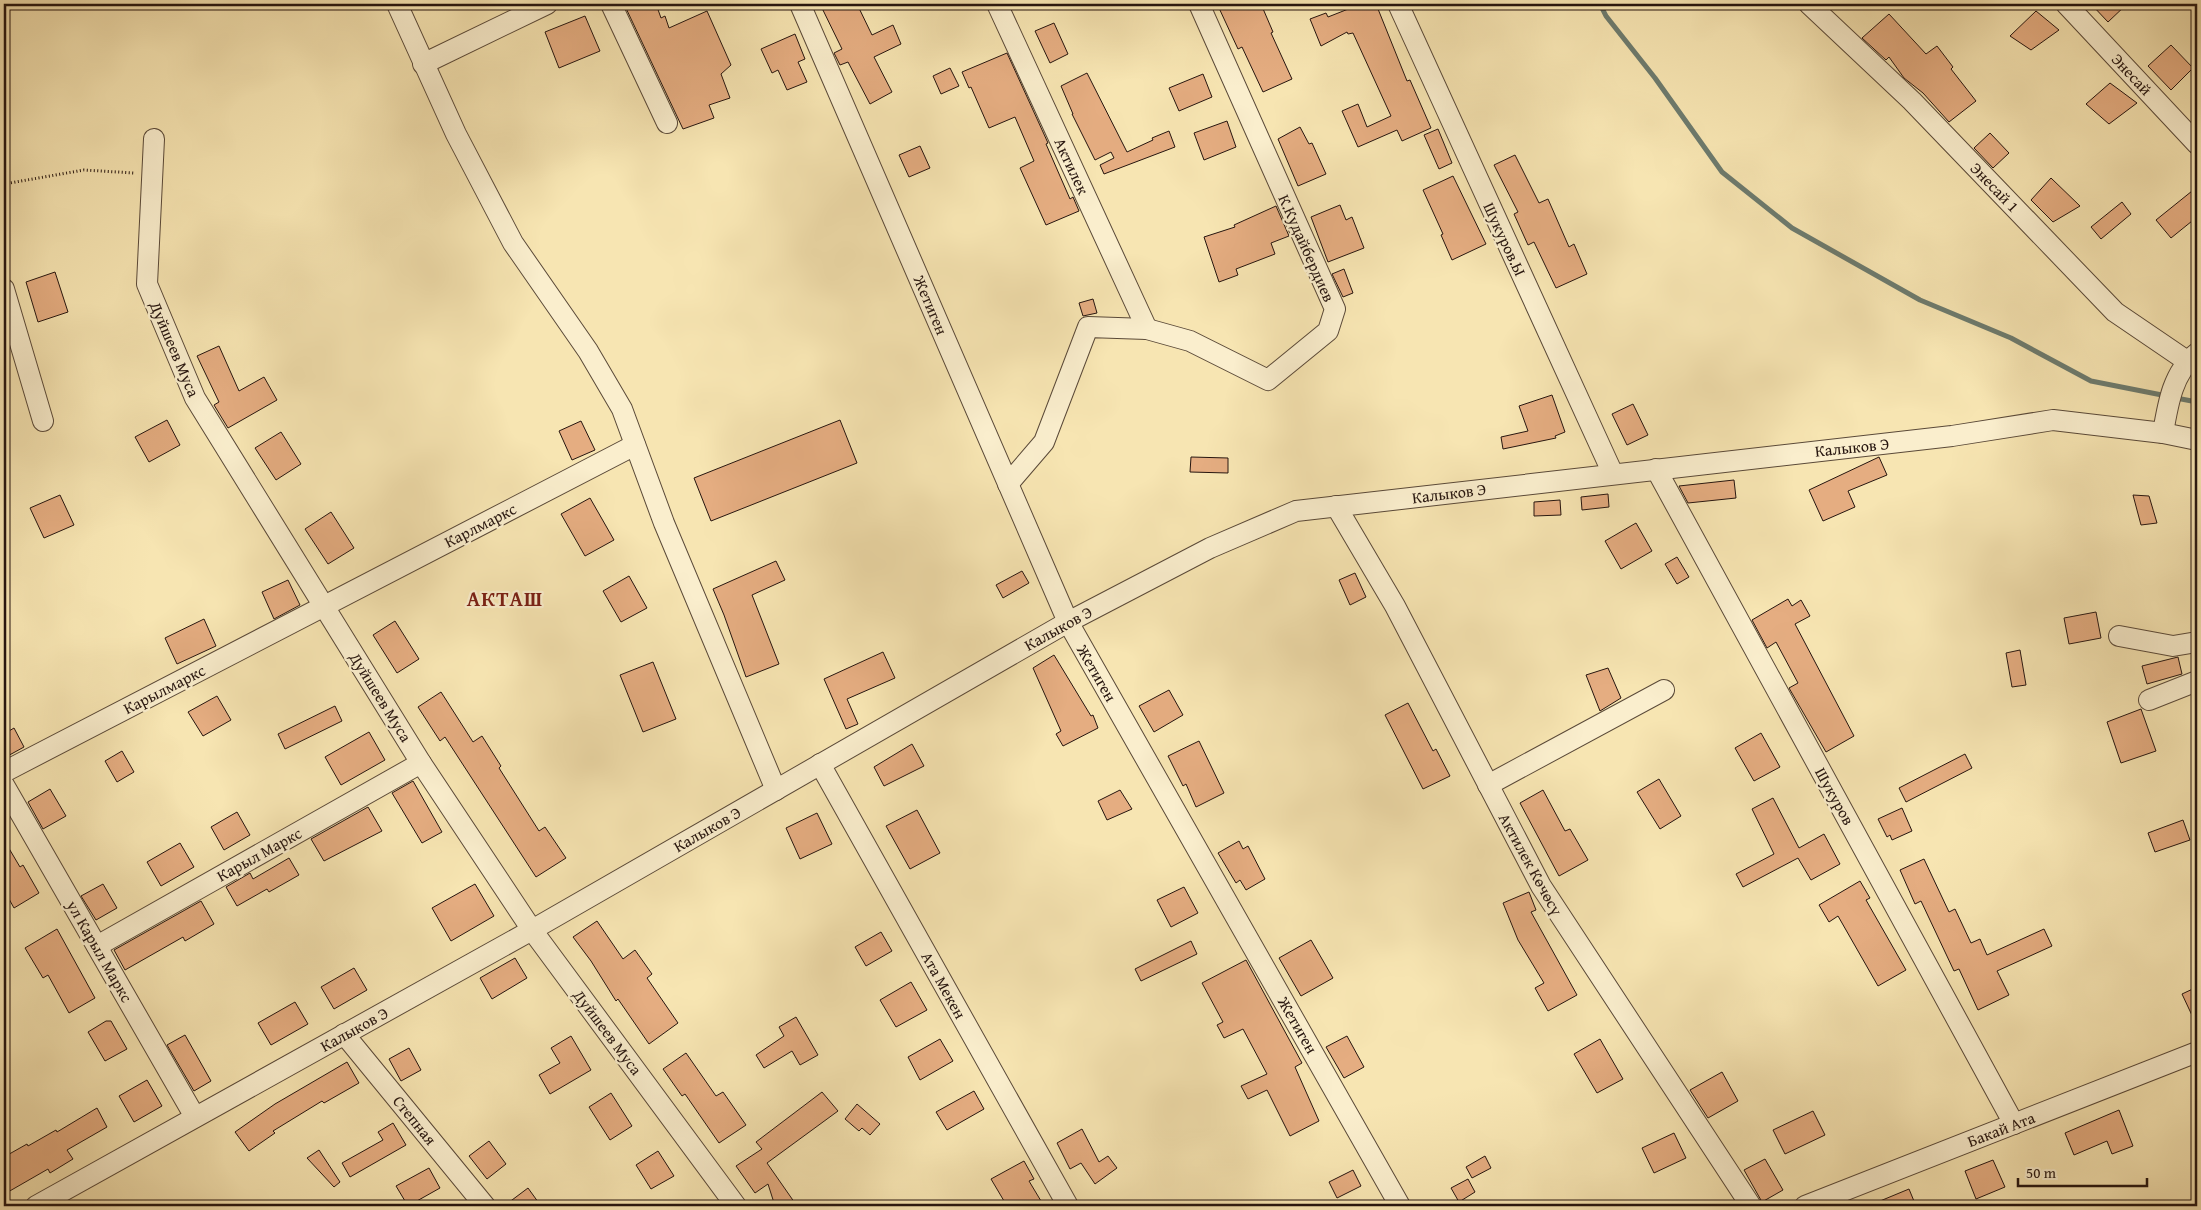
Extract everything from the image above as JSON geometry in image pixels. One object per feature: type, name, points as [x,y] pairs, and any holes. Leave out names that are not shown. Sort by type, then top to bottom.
[{"type":"street","points":[[397,4],[456,134],[513,243],[588,351],[622,409],[664,522],[776,790]]},
{"type":"street","points":[[423,64],[547,4]]},
{"type":"street","points":[[611,4],[666,123]]},
{"type":"street","name":"Жетиген","points":[[800,4],[1068,622],[1400,1206]]},
{"type":"street","name":"Актилек","points":[[997,4],[1147,329]]},
{"type":"street","name":"К.Кудайбердиев","points":[[1008,484],[1044,442],[1088,326],[1147,329],[1190,341],[1268,380],[1328,331],[1335,309],[1199,4]]},
{"type":"street","name":"Шукуров.Ы","points":[[1398,4],[1613,474]]},
{"type":"street","name":"Энесай 1","points":[[1809,4],[1912,101],[2114,312],[2187,363]]},
{"type":"street","name":"Энесай","points":[[2066,4],[2197,144]]},
{"type":"street","name":"Дуйшеев Муса","points":[[154,139],[147,284],[195,398],[421,763],[532,930],[736,1206]]},
{"type":"street","points":[[4,289],[43,421]]},
{"type":"street","points":[[2164,427],[2187,363]]},
{"type":"street","name":"Калыков Э","points":[[36,1206],[532,930],[1068,622],[1210,548],[1296,511],[1952,436],[2053,420],[2164,427],[2197,440]]},
{"type":"street","name":"Карлмаркс","points":[[324,606],[635,445]]},
{"type":"street","name":"Шукуров","points":[[1656,469],[2014,1124]]},
{"type":"street","name":"Актилек Көчөсү","points":[[1336,506],[1395,606],[1541,886],[1751,1206]]},
{"type":"street","name":"Карылмаркс","points":[[4,772],[324,606]]},
{"type":"street","points":[[2120,636],[2173,646],[2197,642]]},
{"type":"street","points":[[2148,700],[2197,681]]},
{"type":"street","points":[[1488,785],[1664,690]]},
{"type":"street","name":"Карыл Маркс","points":[[97,946],[421,763]]},
{"type":"street","name":"Ата Мекен","points":[[820,764],[1068,1206]]},
{"type":"street","name":"ул Карыл Маркс","points":[[4,784],[196,1117]]},
{"type":"street","name":"Степная","points":[[344,1034],[485,1206]]},
{"type":"street","name":"Бакай Ата","points":[[1805,1206],[2197,1052]]},
{"type":"path","points":[[4,184],[84,170],[152,175]]},
{"type":"building","points":[[624,4],[656,4],[661,18],[665,16],[669,28],[707,11],[731,65],[721,74],[730,98],[709,105],[714,118],[683,129]]},
{"type":"building","points":[[820,4],[857,4],[872,35],[893,25],[901,44],[874,57],[892,92],[870,104],[848,62],[840,65],[834,53],[842,49]]},
{"type":"building","points":[[1229,4],[1261,4],[1273,32],[1271,33],[1292,79],[1263,92],[1242,47],[1238,49],[1219,8]]},
{"type":"building","points":[[1361,4],[1376,4],[1407,81],[1410,80],[1431,128],[1402,141],[1397,130],[1358,147],[1342,111],[1358,104],[1367,127],[1391,116],[1353,33],[1348,34],[1347,32],[1321,46],[1310,19],[1326,13],[1328,17]]},
{"type":"building","points":[[2091,4],[2127,4],[2108,22]]},
{"type":"building","points":[[2036,11],[2059,30],[2031,50],[2010,36]]},
{"type":"building","points":[[1889,14],[1926,54],[1937,46],[1953,67],[1951,69],[1976,101],[1949,122],[1923,93],[1904,78],[1889,57],[1886,60],[1862,38]]},
{"type":"building","points":[[585,16],[600,51],[559,68],[545,32]]},
{"type":"building","points":[[1054,23],[1068,54],[1050,63],[1035,31]]},
{"type":"building","points":[[795,34],[805,59],[798,62],[807,82],[787,90],[778,70],[772,73],[761,49]]},
{"type":"building","points":[[2171,45],[2193,68],[2171,90],[2148,66]]},
{"type":"building","points":[[1007,53],[1048,143],[1046,144],[1070,199],[1073,197],[1079,211],[1046,225],[1020,168],[1034,161],[1015,117],[989,128],[971,87],[969,88],[962,72]]},
{"type":"building","points":[[950,68],[959,86],[941,94],[933,76]]},
{"type":"building","points":[[1087,73],[1127,152],[1169,131],[1175,147],[1104,174],[1100,165],[1114,158],[1111,152],[1095,160],[1072,114],[1061,86]]},
{"type":"building","points":[[1203,74],[1212,97],[1179,111],[1169,88]]},
{"type":"building","points":[[2110,83],[2137,103],[2109,124],[2086,104]]},
{"type":"building","points":[[1227,121],[1236,147],[1204,160],[1194,133]]},
{"type":"building","points":[[1300,127],[1309,144],[1312,143],[1326,174],[1298,186],[1278,139]]},
{"type":"building","points":[[1438,129],[1452,163],[1439,169],[1424,135]]},
{"type":"building","points":[[1990,133],[2009,153],[1993,168],[1974,148]]},
{"type":"building","points":[[920,146],[930,168],[909,177],[899,155]]},
{"type":"building","points":[[1515,155],[1539,203],[1548,199],[1569,247],[1574,244],[1587,274],[1556,288],[1534,242],[1528,245],[1514,214],[1518,212],[1494,165]]},
{"type":"building","points":[[1453,176],[1486,244],[1452,260],[1441,235],[1443,234],[1423,190]]},
{"type":"building","points":[[2051,178],[2080,206],[2053,222],[2031,200]]},
{"type":"building","points":[[2197,187],[2197,217],[2171,238],[2156,220]]},
{"type":"building","points":[[2122,202],[2131,214],[2101,239],[2091,227]]},
{"type":"building","points":[[1340,205],[1346,220],[1352,217],[1364,248],[1328,262],[1311,217]]},
{"type":"building","points":[[1276,206],[1289,236],[1271,243],[1275,254],[1236,269],[1238,275],[1219,282],[1204,237],[1235,227],[1234,225]]},
{"type":"building","points":[[1344,269],[1353,293],[1343,297],[1332,274]]},
{"type":"building","points":[[55,272],[68,312],[38,322],[26,282]]},
{"type":"building","points":[[1093,299],[1097,313],[1083,316],[1079,303]]},
{"type":"building","points":[[219,346],[239,391],[264,377],[277,400],[228,428],[214,405],[219,402],[197,356]]},
{"type":"building","points":[[1552,395],[1565,432],[1555,436],[1556,438],[1503,449],[1501,437],[1528,431],[1519,406]]},
{"type":"building","points":[[1633,404],[1648,435],[1627,445],[1612,414]]},
{"type":"building","points":[[167,420],[180,445],[149,462],[135,437]]},
{"type":"building","points":[[840,420],[857,463],[711,521],[694,478]]},
{"type":"building","points":[[581,421],[595,450],[572,460],[559,431]]},
{"type":"building","points":[[281,432],[301,464],[276,480],[255,448]]},
{"type":"building","points":[[1191,457],[1228,458],[1228,473],[1190,472]]},
{"type":"building","points":[[1879,457],[1887,475],[1848,491],[1855,507],[1823,521],[1809,490]]},
{"type":"building","points":[[1734,480],[1736,498],[1688,503],[1679,486]]},
{"type":"building","points":[[1608,494],[1609,507],[1582,510],[1581,497]]},
{"type":"building","points":[[60,495],[74,525],[44,538],[30,508]]},
{"type":"building","points":[[2133,495],[2149,496],[2157,523],[2141,525]]},
{"type":"building","points":[[590,498],[614,540],[585,556],[561,514]]},
{"type":"building","points":[[1560,500],[1561,515],[1534,516],[1534,502]]},
{"type":"building","points":[[331,512],[354,548],[328,564],[305,529]]},
{"type":"building","points":[[1636,523],[1652,551],[1621,569],[1605,541]]},
{"type":"building","points":[[1677,557],[1689,577],[1677,584],[1665,564]]},
{"type":"building","points":[[776,561],[785,580],[752,595],[779,664],[746,677],[713,589]]},
{"type":"building","points":[[1022,571],[1029,583],[1003,598],[996,585]]},
{"type":"building","points":[[1355,573],[1366,597],[1350,605],[1339,580]]},
{"type":"building","points":[[629,576],[647,608],[621,622],[603,591]]},
{"type":"building","points":[[288,580],[300,605],[274,619],[262,592]]},
{"type":"building","points":[[1788,599],[1792,606],[1801,600],[1810,616],[1795,624],[1854,736],[1826,752],[1789,688],[1798,683],[1776,642],[1767,648],[1752,620]]},
{"type":"building","points":[[2096,612],[2101,638],[2069,644],[2064,618]]},
{"type":"building","points":[[204,619],[216,646],[177,664],[165,638]]},
{"type":"building","points":[[395,621],[419,659],[397,673],[373,635]]},
{"type":"building","points":[[2020,650],[2026,685],[2012,687],[2006,653]]},
{"type":"building","points":[[883,652],[895,678],[847,699],[858,724],[846,729],[824,679]]},
{"type":"building","points":[[1054,655],[1091,716],[1093,715],[1098,728],[1063,746],[1056,734],[1061,731],[1033,668]]},
{"type":"building","points":[[2178,657],[2182,674],[2147,684],[2142,666]]},
{"type":"building","points":[[653,662],[676,719],[643,732],[620,675]]},
{"type":"building","points":[[1608,668],[1621,698],[1600,711],[1586,675]]},
{"type":"building","points":[[1169,690],[1183,715],[1154,732],[1139,706]]},
{"type":"building","points":[[441,692],[473,742],[482,736],[501,766],[499,768],[539,831],[545,827],[566,858],[536,877],[445,737],[440,741],[418,707]]},
{"type":"building","points":[[217,696],[231,720],[203,736],[188,712]]},
{"type":"building","points":[[1408,703],[1433,751],[1436,749],[1450,776],[1423,789],[1385,715]]},
{"type":"building","points":[[335,706],[342,721],[285,749],[278,734]]},
{"type":"building","points":[[2141,709],[2156,751],[2121,763],[2107,722]]},
{"type":"building","points":[[14,728],[24,747],[4,758],[4,734]]},
{"type":"building","points":[[369,732],[385,760],[341,785],[325,757]]},
{"type":"building","points":[[1761,733],[1780,767],[1754,781],[1735,748]]},
{"type":"building","points":[[1199,741],[1224,793],[1196,807],[1186,784],[1183,786],[1168,756]]},
{"type":"building","points":[[912,744],[924,766],[884,786],[874,767]]},
{"type":"building","points":[[122,751],[134,772],[117,782],[105,761]]},
{"type":"building","points":[[1965,754],[1972,768],[1906,802],[1899,788]]},
{"type":"building","points":[[1659,779],[1681,816],[1660,829],[1637,792]]},
{"type":"building","points":[[413,781],[442,832],[422,843],[392,793]]},
{"type":"building","points":[[50,789],[66,816],[43,829],[28,802]]},
{"type":"building","points":[[1120,790],[1132,809],[1107,820],[1098,801]]},
{"type":"building","points":[[1543,790],[1565,831],[1570,829],[1588,860],[1559,876],[1520,803]]},
{"type":"building","points":[[1773,798],[1799,848],[1824,834],[1840,864],[1811,880],[1798,858],[1743,887],[1736,874],[1774,854],[1752,809]]},
{"type":"building","points":[[368,807],[382,831],[324,861],[311,839]]},
{"type":"building","points":[[1902,808],[1912,831],[1892,840],[1890,835],[1887,837],[1878,819]]},
{"type":"building","points":[[917,810],[940,853],[910,869],[886,826]]},
{"type":"building","points":[[237,812],[250,835],[224,850],[211,827]]},
{"type":"building","points":[[817,813],[832,844],[800,859],[786,828]]},
{"type":"building","points":[[2183,820],[2190,840],[2155,852],[2148,833]]},
{"type":"building","points":[[4,840],[20,867],[23,865],[39,893],[14,908],[4,890]]},
{"type":"building","points":[[1239,841],[1243,849],[1248,846],[1265,879],[1246,890],[1240,880],[1236,883],[1218,853]]},
{"type":"building","points":[[180,843],[194,867],[161,886],[147,862]]},
{"type":"building","points":[[289,858],[299,875],[269,892],[267,889],[237,906],[226,887],[250,873],[253,879]]},
{"type":"building","points":[[1924,859],[1949,912],[1955,909],[1971,943],[1980,939],[1987,955],[2044,929],[2052,946],[1997,971],[2009,995],[1978,1010],[1959,969],[1954,971],[1921,901],[1915,904],[1900,870]]},
{"type":"building","points":[[1860,881],[1870,898],[1866,900],[1906,970],[1878,986],[1838,916],[1829,922],[1819,905]]},
{"type":"building","points":[[103,884],[117,908],[96,920],[81,896]]},
{"type":"building","points":[[475,884],[494,916],[451,941],[432,908]]},
{"type":"building","points":[[1184,887],[1198,913],[1171,927],[1157,900]]},
{"type":"building","points":[[1529,892],[1536,910],[1531,912],[1577,995],[1548,1011],[1535,988],[1544,983],[1518,940],[1503,903]]},
{"type":"building","points":[[201,901],[214,924],[185,941],[183,937],[125,970],[114,950]]},
{"type":"building","points":[[597,921],[623,959],[635,950],[652,974],[647,978],[678,1023],[649,1044],[618,999],[616,1001],[591,961],[573,937]]},
{"type":"building","points":[[57,929],[95,998],[69,1013],[48,975],[43,978],[25,948]]},
{"type":"building","points":[[881,932],[892,951],[866,966],[855,947]]},
{"type":"building","points":[[1311,940],[1333,978],[1301,996],[1279,958]]},
{"type":"building","points":[[1191,941],[1197,954],[1141,981],[1135,969]]},
{"type":"building","points":[[515,958],[527,978],[492,999],[480,978]]},
{"type":"building","points":[[1246,960],[1302,1063],[1295,1067],[1319,1121],[1290,1136],[1267,1090],[1248,1099],[1241,1086],[1267,1074],[1243,1029],[1224,1038],[1217,1025],[1223,1022],[1202,983]]},
{"type":"building","points":[[354,968],[367,990],[334,1009],[321,987]]},
{"type":"building","points":[[911,982],[927,1010],[896,1027],[880,1000]]},
{"type":"building","points":[[2197,987],[2197,1026],[2182,994]]},
{"type":"building","points":[[295,1002],[308,1024],[271,1045],[258,1023]]},
{"type":"building","points":[[796,1017],[818,1055],[800,1065],[792,1051],[764,1068],[756,1055],[784,1036],[779,1027]]},
{"type":"building","points":[[106,1021],[111,1021],[127,1049],[105,1061],[88,1032]]},
{"type":"building","points":[[185,1035],[211,1081],[194,1091],[167,1045]]},
{"type":"building","points":[[571,1036],[591,1070],[550,1094],[539,1075],[560,1063],[551,1048]]},
{"type":"building","points":[[1347,1036],[1364,1067],[1344,1078],[1326,1047]]},
{"type":"building","points":[[940,1039],[953,1061],[920,1080],[908,1057]]},
{"type":"building","points":[[1600,1039],[1623,1079],[1597,1093],[1574,1054]]},
{"type":"building","points":[[409,1048],[421,1070],[401,1081],[389,1059]]},
{"type":"building","points":[[686,1053],[716,1096],[723,1092],[746,1125],[719,1143],[685,1094],[682,1096],[663,1069]]},
{"type":"building","points":[[347,1062],[359,1083],[324,1103],[322,1101],[273,1131],[275,1133],[249,1151],[235,1132],[275,1104]]},
{"type":"building","points":[[1722,1072],[1738,1101],[1708,1118],[1690,1090]]},
{"type":"building","points":[[147,1080],[162,1106],[134,1122],[119,1096]]},
{"type":"building","points":[[974,1091],[984,1109],[947,1130],[936,1112]]},
{"type":"building","points":[[822,1092],[838,1111],[767,1163],[797,1206],[775,1206],[768,1184],[755,1193],[736,1166],[762,1149],[756,1142]]},
{"type":"building","points":[[611,1093],[632,1126],[610,1140],[589,1107]]},
{"type":"building","points":[[857,1104],[880,1124],[870,1135],[862,1128],[859,1131],[845,1119]]},
{"type":"building","points":[[97,1108],[107,1127],[67,1150],[73,1159],[50,1173],[48,1169],[8,1192],[4,1184],[4,1157],[56,1130],[57,1132]]},
{"type":"building","points":[[2119,1110],[2133,1146],[2112,1154],[2107,1141],[2074,1155],[2065,1133]]},
{"type":"building","points":[[1813,1111],[1825,1135],[1785,1154],[1773,1130]]},
{"type":"building","points":[[393,1123],[406,1145],[350,1177],[342,1163],[383,1140],[378,1132]]},
{"type":"building","points":[[1082,1129],[1099,1162],[1108,1156],[1117,1168],[1095,1184],[1081,1163],[1070,1169],[1057,1143]]},
{"type":"building","points":[[1674,1133],[1686,1158],[1654,1173],[1642,1148]]},
{"type":"building","points":[[489,1141],[506,1164],[487,1179],[469,1156]]},
{"type":"building","points":[[319,1150],[340,1182],[334,1187],[307,1158]]},
{"type":"building","points":[[658,1151],[674,1176],[651,1189],[636,1165]]},
{"type":"building","points":[[1485,1156],[1491,1168],[1472,1178],[1466,1167]]},
{"type":"building","points":[[1765,1159],[1783,1190],[1762,1202],[1744,1170]]},
{"type":"building","points":[[1993,1160],[2005,1187],[1976,1199],[1965,1171]]},
{"type":"building","points":[[1024,1161],[1034,1179],[1029,1181],[1044,1206],[1007,1206],[991,1179]]},
{"type":"building","points":[[429,1168],[440,1188],[408,1206],[396,1186]]},
{"type":"building","points":[[1353,1170],[1361,1186],[1337,1198],[1329,1182]]},
{"type":"building","points":[[1468,1179],[1475,1192],[1459,1202],[1451,1188]]},
{"type":"building","points":[[528,1188],[541,1206],[504,1206]]},
{"type":"building","points":[[1909,1189],[1916,1206],[1868,1206]]},
{"type":"waterway","points":[[1600,4],[1606,16],[1655,78],[1722,172],[1792,228],[1920,300],[2011,338],[2091,381],[2167,396]]},
{"type":"waterway","points":[[2176,398],[2197,402]]},
{"type":"district","name":"АКТАШ","points":[[505,598]]}]
